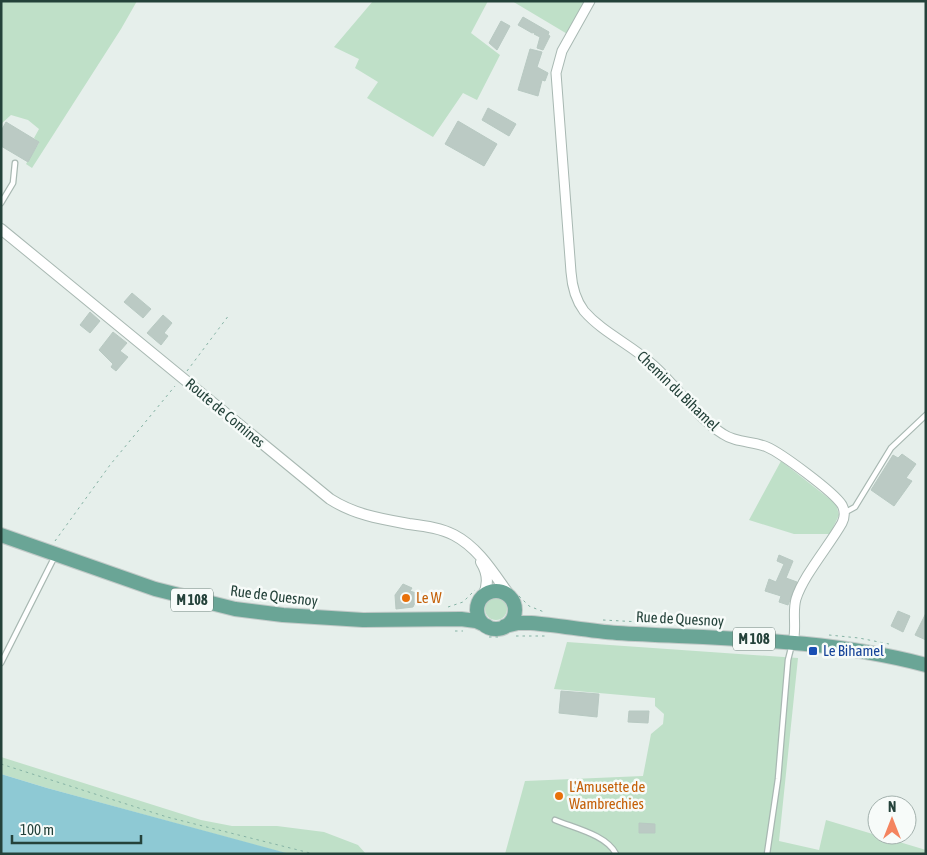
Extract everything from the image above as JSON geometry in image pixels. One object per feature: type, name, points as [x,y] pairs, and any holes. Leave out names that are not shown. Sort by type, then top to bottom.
[{"type":"main road","name":"Rue de Quesnoy","points":[[1,535],[161,591],[235,609],[283,615],[393,621],[465,610],[480,594]]},
{"type":"main road","points":[[495,591],[513,596],[514,616],[505,626],[497,628],[487,626],[478,616],[480,594],[495,591]]},
{"type":"main road","name":"Rue de Quesnoy","points":[[513,596],[522,609],[537,617],[580,629]]},
{"type":"main road","name":"Rue de Quesnoy","points":[[439,614],[472,620],[487,626]]},
{"type":"main road","name":"Rue de Quesnoy","points":[[505,626],[524,622],[616,633],[793,642],[863,651],[926,665]]},
{"type":"street","name":"Chemin du Bihamel","points":[[590,1],[562,52],[556,78],[571,279],[578,302],[588,315],[654,365],[704,418],[722,434],[737,440],[764,446],[779,453],[835,497],[842,505],[844,513]]},
{"type":"street","name":"Route de Comines","points":[[1,229],[314,486],[342,506],[374,518],[441,530],[454,535],[473,549],[488,564],[513,596]]},
{"type":"street","points":[[793,642],[796,598],[836,534],[844,518],[844,513]]},
{"type":"street","name":"Route de Comines","points":[[473,549],[486,573],[487,587],[480,594]]},
{"type":"lane","points":[[1,203],[13,183],[14,163]]},
{"type":"lane","points":[[844,513],[855,507],[891,448],[926,415]]},
{"type":"lane","points":[[1,663],[51,553]]},
{"type":"lane","points":[[768,854],[778,779],[788,660],[793,642]]},
{"type":"lane","points":[[555,820],[601,838],[616,854]]},
{"type":"path","points":[[51,553],[110,465],[230,315]]},
{"type":"path","points":[[439,614],[463,602],[473,592],[480,594]]},
{"type":"path","points":[[513,596],[529,606],[547,613]]},
{"type":"path","points":[[603,620],[645,623]]},
{"type":"path","points":[[827,635],[859,638],[892,645]]},
{"type":"path","points":[[1,764],[167,817],[314,854]]},
{"type":"green space","points":[[1,1],[137,1],[32,168],[26,164],[39,143],[34,138],[39,129],[28,120],[11,115],[1,124]]},
{"type":"green space","points":[[373,1],[488,1],[471,33],[500,55],[477,100],[463,93],[433,137],[367,98],[378,82],[355,68],[359,59],[334,47]]},
{"type":"green space","points":[[512,1],[587,1],[569,35]]},
{"type":"green space","points":[[781,461],[836,504],[839,515],[830,534],[794,534],[749,520]]},
{"type":"green space","points":[[496,598],[504,601],[507,609],[504,617],[496,620],[488,617],[485,609],[488,601]]},
{"type":"green space","points":[[567,642],[798,658],[779,841],[819,850],[826,820],[867,832],[867,845],[909,845],[926,850],[926,854],[505,854],[525,781],[643,776],[651,734],[663,724],[664,714],[655,706],[655,698],[554,689]]},
{"type":"green space","points":[[1,757],[201,820],[232,826],[277,826],[324,832],[358,845],[366,854],[290,854],[277,851],[1,774]]},
{"type":"water","points":[[1,774],[290,854],[4,854],[1,853]]},
{"type":"building","points":[[523,17],[549,32],[548,35],[550,36],[543,50],[537,48],[540,37],[534,34],[535,32],[532,33],[518,25]]},
{"type":"building","points":[[501,21],[510,26],[497,50],[489,43]]},
{"type":"building","points":[[530,49],[542,52],[537,67],[548,73],[545,81],[542,80],[538,96],[518,90]]},
{"type":"building","points":[[488,108],[516,124],[509,136],[482,120]]},
{"type":"building","points":[[458,121],[497,144],[484,166],[445,144]]},
{"type":"building","points":[[6,122],[39,142],[28,162],[1,146],[1,131]]},
{"type":"building","points":[[132,293],[151,309],[143,318],[124,302]]},
{"type":"building","points":[[90,312],[100,321],[90,333],[80,325]]},
{"type":"building","points":[[163,315],[172,323],[164,333],[168,336],[161,345],[147,333]]},
{"type":"building","points":[[113,332],[127,343],[120,351],[128,357],[116,371],[111,367],[113,364],[99,350]]},
{"type":"building","points":[[902,454],[916,464],[906,478],[912,481],[894,506],[871,490],[893,455],[898,458]]},
{"type":"building","points":[[779,555],[793,561],[786,578],[797,582],[788,605],[779,602],[781,596],[765,591],[769,579],[776,582],[784,564],[777,561]]},
{"type":"building","points":[[403,584],[412,588],[410,591],[419,594],[413,607],[396,609],[395,595]]},
{"type":"building","points":[[898,611],[910,616],[903,632],[891,626]]},
{"type":"building","points":[[926,613],[926,640],[915,635]]},
{"type":"building","points":[[561,691],[599,694],[597,717],[559,713]]},
{"type":"building","points":[[629,711],[649,711],[648,723],[628,722]]},
{"type":"building","points":[[639,823],[655,824],[655,833],[639,833]]},
{"type":"place","name":"Le W","points":[[406,598]]},
{"type":"place","name":"Le Bihamel","points":[[813,651]]},
{"type":"place","name":"L'Amusette de Wambrechies","points":[[559,796]]}]
